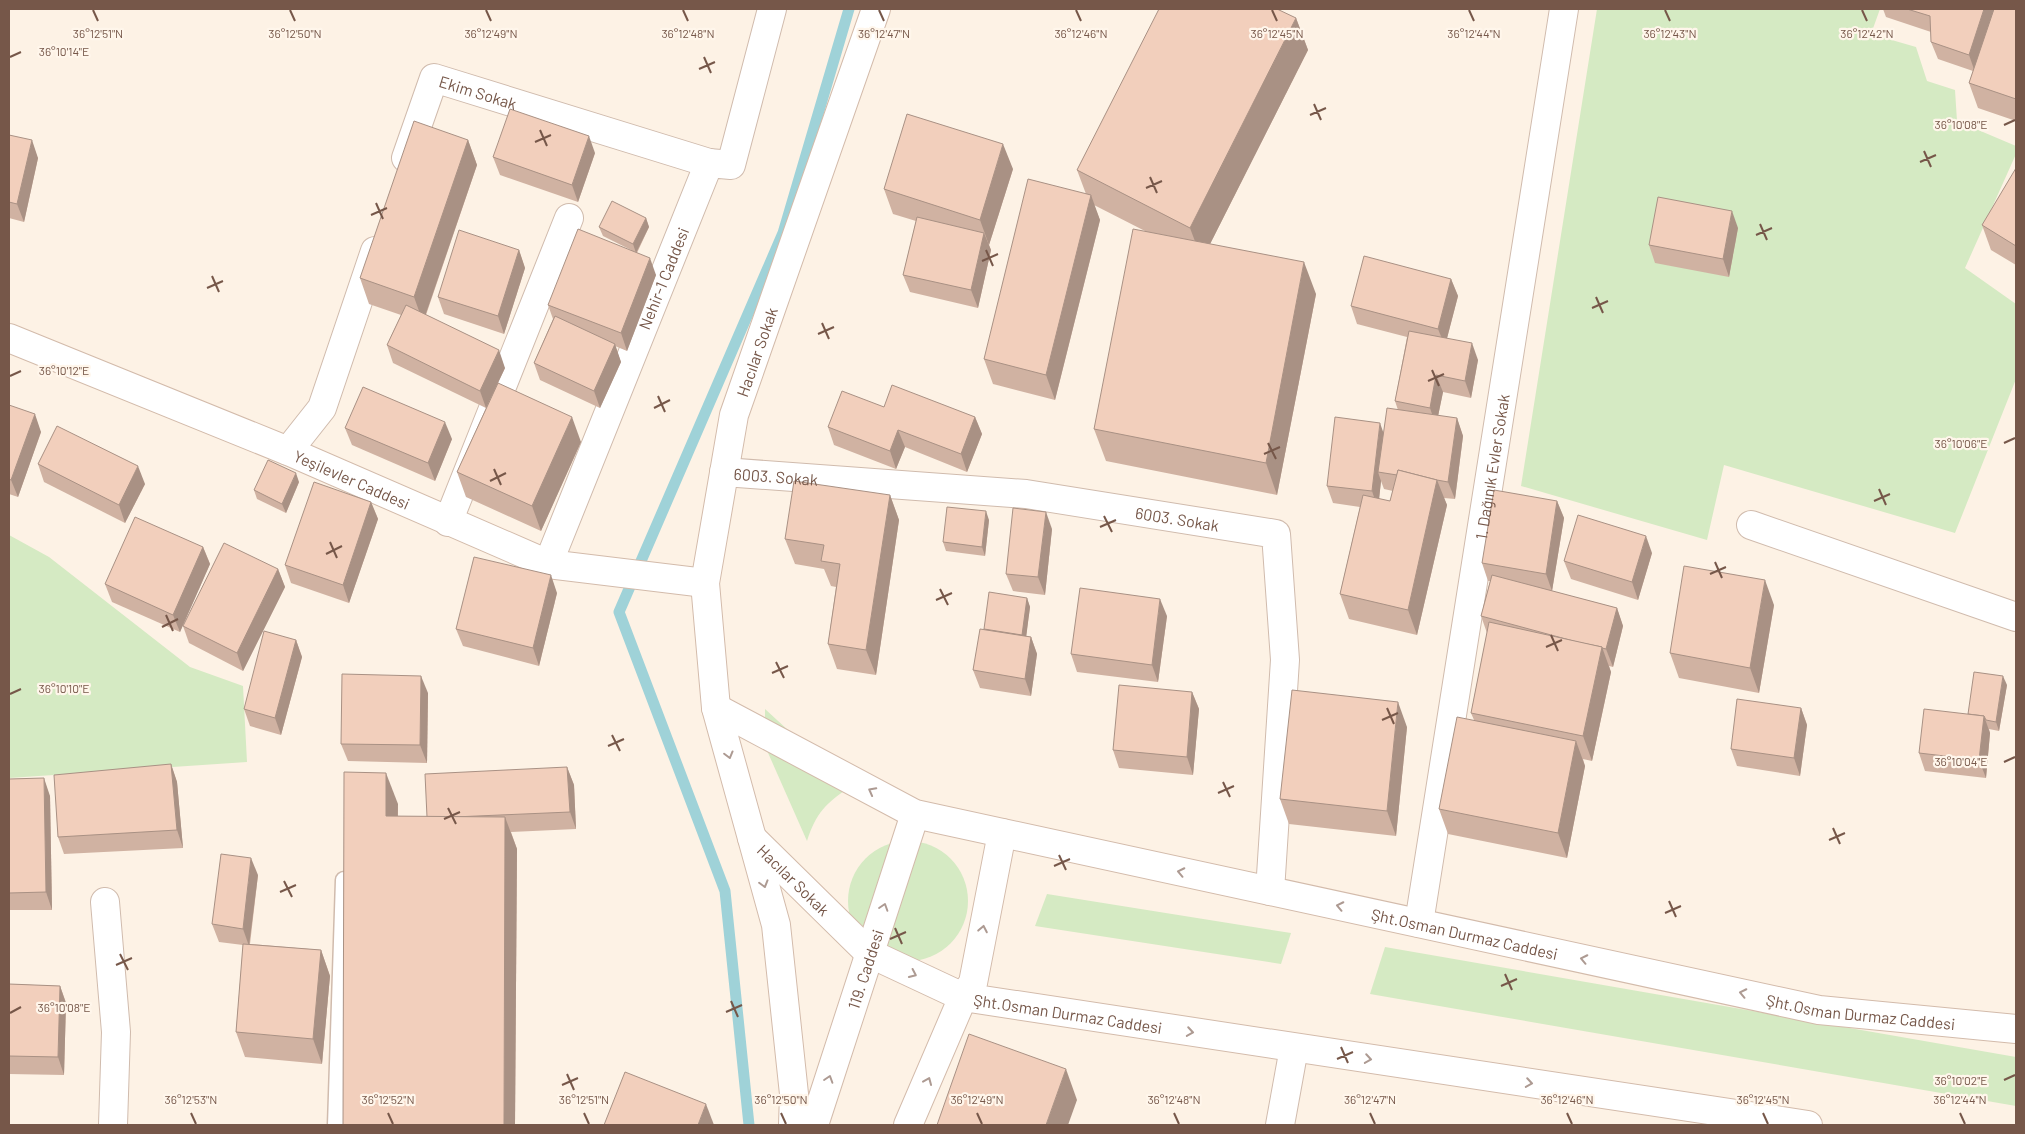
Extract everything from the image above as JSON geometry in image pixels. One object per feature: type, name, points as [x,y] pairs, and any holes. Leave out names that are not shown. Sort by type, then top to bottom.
[{"type":"street","points":[[709,163],[731,164],[772,9]]},
{"type":"street","name":"Hacılar Sokak","points":[[869,953],[750,837],[716,708],[705,583],[734,415],[876,9]]},
{"type":"street","name":"1. Dağınık Evler Sokak","points":[[1419,923],[1564,9]]},
{"type":"street","name":"Ekim Sokak","points":[[398,181],[434,78],[709,163]]},
{"type":"street","name":"Nehir-1 Caddesi","points":[[548,564],[709,163]]},
{"type":"street","points":[[448,522],[569,218]]},
{"type":"street","points":[[288,451],[322,408],[382,228]]},
{"type":"street","name":"Yeşilevler Caddesi","points":[[9,338],[288,451],[548,564],[705,583]]},
{"type":"street","name":"6003. Sokak","points":[[724,472],[1026,494],[1276,534],[1285,660],[1270,891]]},
{"type":"street","points":[[1751,525],[2016,617]]},
{"type":"street","points":[[716,708],[915,814]]},
{"type":"street","name":"Şht.Osman Durmaz Caddesi","points":[[915,814],[1818,1010],[2016,1029]]},
{"type":"street","name":"119. Caddesi","points":[[814,1125],[915,814]]},
{"type":"street","points":[[908,1125],[963,997],[973,983],[1002,833]]},
{"type":"street","points":[[750,837],[776,925],[794,1094],[793,1125]]},
{"type":"street","points":[[106,902],[116,1032],[113,1125]]},
{"type":"street","name":"Şht.Osman Durmaz Caddesi","points":[[869,953],[963,997],[1808,1125]]},
{"type":"street","points":[[1280,1125],[1294,1048]]},
{"type":"lane","points":[[336,1125],[345,866]]},
{"type":"green space","points":[[1597,9],[1880,9],[1871,34],[1916,47],[1927,81],[1955,90],[1957,121],[2016,146],[2016,154],[1965,268],[2016,304],[2016,379],[1955,533],[1724,465],[1707,540],[1521,486]]},
{"type":"green space","points":[[9,535],[49,557],[190,667],[243,686],[247,762],[9,778]]},
{"type":"green space","points":[[765,709],[850,787],[834,798],[818,816],[807,841],[765,746]]},
{"type":"green space","points":[[908,841],[931,845],[951,858],[964,878],[968,901],[964,924],[951,944],[931,957],[908,961],[885,957],[865,944],[852,924],[848,901],[852,878],[865,858],[885,845]]},
{"type":"green space","points":[[1047,894],[1291,933],[1281,964],[1035,926]]},
{"type":"green space","points":[[1385,947],[2016,1057],[2016,1106],[1370,994]]},
{"type":"building","points":[[1159,9],[1277,9],[1296,18],[1190,228],[1077,170]]},
{"type":"building","points":[[1907,9],[1984,9],[1969,55],[1931,42],[1930,16]]},
{"type":"building","points":[[1994,9],[2016,9],[2016,99],[1969,83]]},
{"type":"building","points":[[510,109],[589,136],[572,185],[493,157]]},
{"type":"building","points":[[907,114],[1003,144],[980,220],[884,189]]},
{"type":"building","points":[[414,121],[468,140],[414,297],[360,278]]},
{"type":"building","points":[[9,135],[32,140],[17,204],[9,202]]},
{"type":"building","points":[[2016,168],[2016,246],[1982,225]]},
{"type":"building","points":[[1028,179],[1091,195],[1046,375],[984,359]]},
{"type":"building","points":[[1658,197],[1732,211],[1723,259],[1649,245]]},
{"type":"building","points":[[612,201],[646,218],[633,244],[599,227]]},
{"type":"building","points":[[917,217],[984,233],[971,290],[903,275]]},
{"type":"building","points":[[578,229],[650,258],[621,333],[548,305]]},
{"type":"building","points":[[1133,229],[1304,262],[1266,463],[1094,429]]},
{"type":"building","points":[[459,230],[519,250],[498,316],[438,297]]},
{"type":"building","points":[[1364,256],[1451,279],[1438,329],[1351,306]]},
{"type":"building","points":[[406,305],[499,350],[480,391],[387,345]]},
{"type":"building","points":[[555,316],[615,344],[594,391],[534,363]]},
{"type":"building","points":[[1409,331],[1472,343],[1465,381],[1436,375],[1430,408],[1395,401]]},
{"type":"building","points":[[498,383],[572,417],[532,506],[457,472]]},
{"type":"building","points":[[892,385],[975,417],[961,454],[898,430],[890,451],[828,427],[842,391],[884,407]]},
{"type":"building","points":[[363,387],[445,422],[428,463],[345,428]]},
{"type":"building","points":[[9,405],[35,414],[11,480],[9,479]]},
{"type":"building","points":[[1387,408],[1457,418],[1448,482],[1398,470],[1397,475],[1378,472]]},
{"type":"building","points":[[1335,417],[1380,423],[1372,491],[1327,486]]},
{"type":"building","points":[[57,426],[138,466],[119,505],[38,464]]},
{"type":"building","points":[[268,460],[296,473],[282,504],[254,490]]},
{"type":"building","points":[[1398,470],[1437,480],[1408,610],[1340,594],[1363,495],[1390,501]]},
{"type":"building","points":[[794,481],[890,495],[866,650],[828,644],[840,564],[821,561],[824,545],[785,539]]},
{"type":"building","points":[[314,482],[371,502],[343,585],[285,565]]},
{"type":"building","points":[[1494,490],[1557,501],[1546,574],[1482,563]]},
{"type":"building","points":[[947,507],[986,511],[982,547],[943,542]]},
{"type":"building","points":[[1013,508],[1046,512],[1038,577],[1006,574]]},
{"type":"building","points":[[1578,515],[1646,536],[1632,582],[1564,561]]},
{"type":"building","points":[[135,517],[203,547],[173,615],[105,584]]},
{"type":"building","points":[[224,543],[278,569],[237,653],[183,626]]},
{"type":"building","points":[[474,557],[551,575],[533,648],[456,629]]},
{"type":"building","points":[[1684,566],[1765,580],[1750,668],[1670,653]]},
{"type":"building","points":[[1492,575],[1617,608],[1606,649],[1481,616]]},
{"type":"building","points":[[1080,588],[1160,599],[1152,665],[1071,654]]},
{"type":"building","points":[[989,592],[1027,598],[1022,635],[984,629]]},
{"type":"building","points":[[1489,622],[1602,647],[1583,736],[1471,713]]},
{"type":"building","points":[[980,629],[1031,637],[1025,679],[973,670]]},
{"type":"building","points":[[264,631],[296,640],[275,718],[244,709]]},
{"type":"building","points":[[1974,672],[2003,676],[1996,722],[1986,720],[1984,716],[1968,714]]},
{"type":"building","points":[[342,674],[421,676],[420,745],[341,744]]},
{"type":"building","points":[[1119,685],[1192,692],[1187,757],[1113,750]]},
{"type":"building","points":[[1292,690],[1398,702],[1387,811],[1280,799]]},
{"type":"building","points":[[1737,699],[1801,708],[1794,758],[1731,749]]},
{"type":"building","points":[[1924,709],[1984,716],[1979,760],[1919,753]]},
{"type":"building","points":[[1457,717],[1576,741],[1558,833],[1439,809]]},
{"type":"building","points":[[171,764],[177,830],[58,837],[54,775]]},
{"type":"building","points":[[567,767],[570,812],[427,817],[425,774]]},
{"type":"building","points":[[344,772],[386,773],[386,816],[505,817],[504,1125],[343,1125]]},
{"type":"building","points":[[44,778],[46,892],[9,893],[9,779]]},
{"type":"building","points":[[221,854],[251,858],[243,929],[212,924]]},
{"type":"building","points":[[243,944],[321,950],[313,1039],[236,1032]]},
{"type":"building","points":[[9,984],[60,986],[58,1057],[9,1056]]},
{"type":"building","points":[[969,1034],[1066,1069],[1046,1125],[937,1125]]},
{"type":"building","points":[[625,1072],[706,1104],[698,1125],[604,1125]]},
{"type":"waterway","points":[[749,1125],[725,891],[619,612],[783,233],[849,9]]}]
